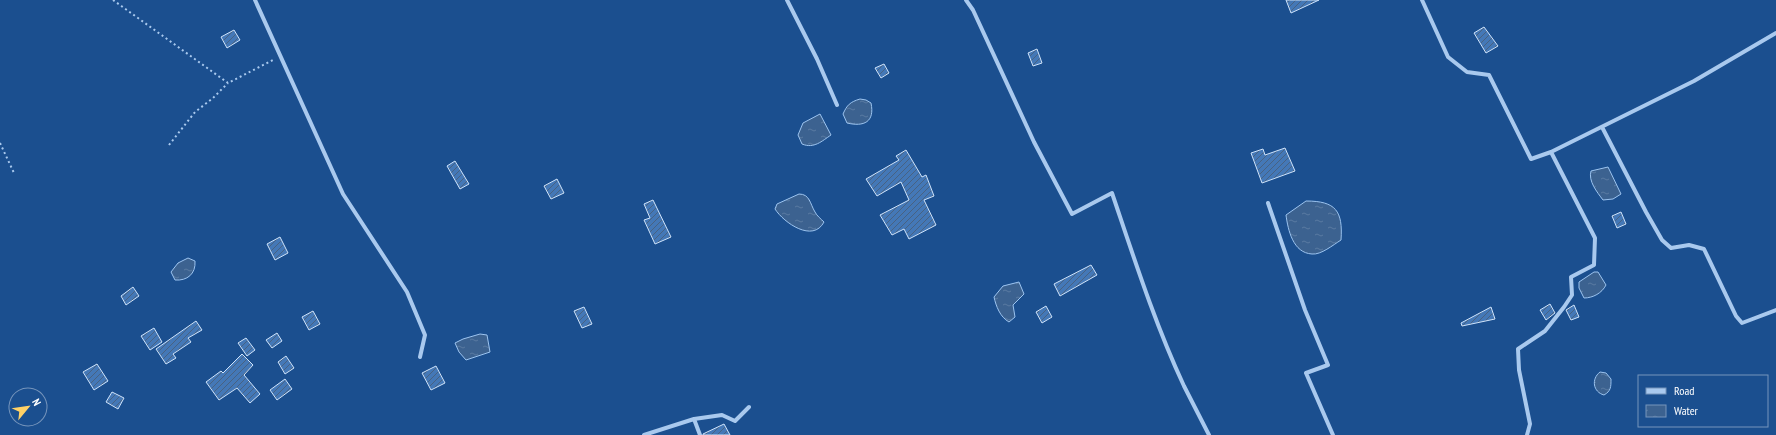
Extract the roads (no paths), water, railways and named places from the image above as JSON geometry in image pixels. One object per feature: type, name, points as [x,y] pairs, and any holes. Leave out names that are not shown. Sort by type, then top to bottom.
[{"type":"street","points":[[255,0],[282,56],[343,194],[407,292],[425,335],[420,357]]},
{"type":"street","points":[[787,0],[817,59],[837,105]]},
{"type":"street","points":[[966,0],[973,10],[1034,142],[1072,214],[1112,194],[1146,293],[1184,385],[1209,435]]},
{"type":"street","points":[[1422,0],[1448,57],[1467,72],[1489,75],[1531,159],[1551,152],[1694,81],[1776,33]]},
{"type":"street","points":[[1602,127],[1662,240],[1671,248],[1689,245],[1704,249],[1736,316],[1742,323],[1776,310]]},
{"type":"street","points":[[1527,435],[1530,424],[1518,370],[1518,349],[1545,331],[1572,295],[1571,277],[1594,265],[1595,260],[1595,238],[1551,152]]},
{"type":"street","points":[[1268,203],[1305,310],[1328,365],[1306,373],[1333,435]]},
{"type":"street","points":[[644,435],[694,419],[722,415],[735,421],[749,407]]},
{"type":"street","points":[[694,419],[700,435]]},
{"type":"water","points":[[860,99],[871,103],[872,109],[870,119],[867,122],[858,124],[847,123],[843,114],[844,111],[851,103]]},
{"type":"water","points":[[820,114],[831,135],[814,145],[810,146],[802,144],[798,135],[803,123]]},
{"type":"water","points":[[1608,167],[1621,194],[1613,199],[1603,200],[1598,194],[1590,175],[1591,171]]},
{"type":"water","points":[[799,194],[803,194],[808,198],[818,216],[824,222],[819,228],[813,231],[799,229],[792,225],[775,209],[777,204]]},
{"type":"water","points":[[1306,201],[1316,201],[1331,206],[1336,210],[1341,222],[1341,240],[1316,254],[1306,253],[1300,250],[1290,234],[1287,221],[1286,215]]},
{"type":"water","points":[[188,258],[195,261],[194,270],[187,278],[175,280],[171,272],[178,263]]},
{"type":"water","points":[[1594,272],[1598,272],[1606,285],[1597,294],[1584,298],[1579,288],[1579,282]]},
{"type":"water","points":[[1019,282],[1024,294],[1013,305],[1015,317],[1009,322],[997,308],[994,297],[1003,286]]},
{"type":"water","points":[[480,334],[487,335],[490,352],[466,360],[459,352],[455,343]]},
{"type":"water","points":[[1600,372],[1606,373],[1611,379],[1610,388],[1604,395],[1597,391],[1594,385],[1595,378]]}]
